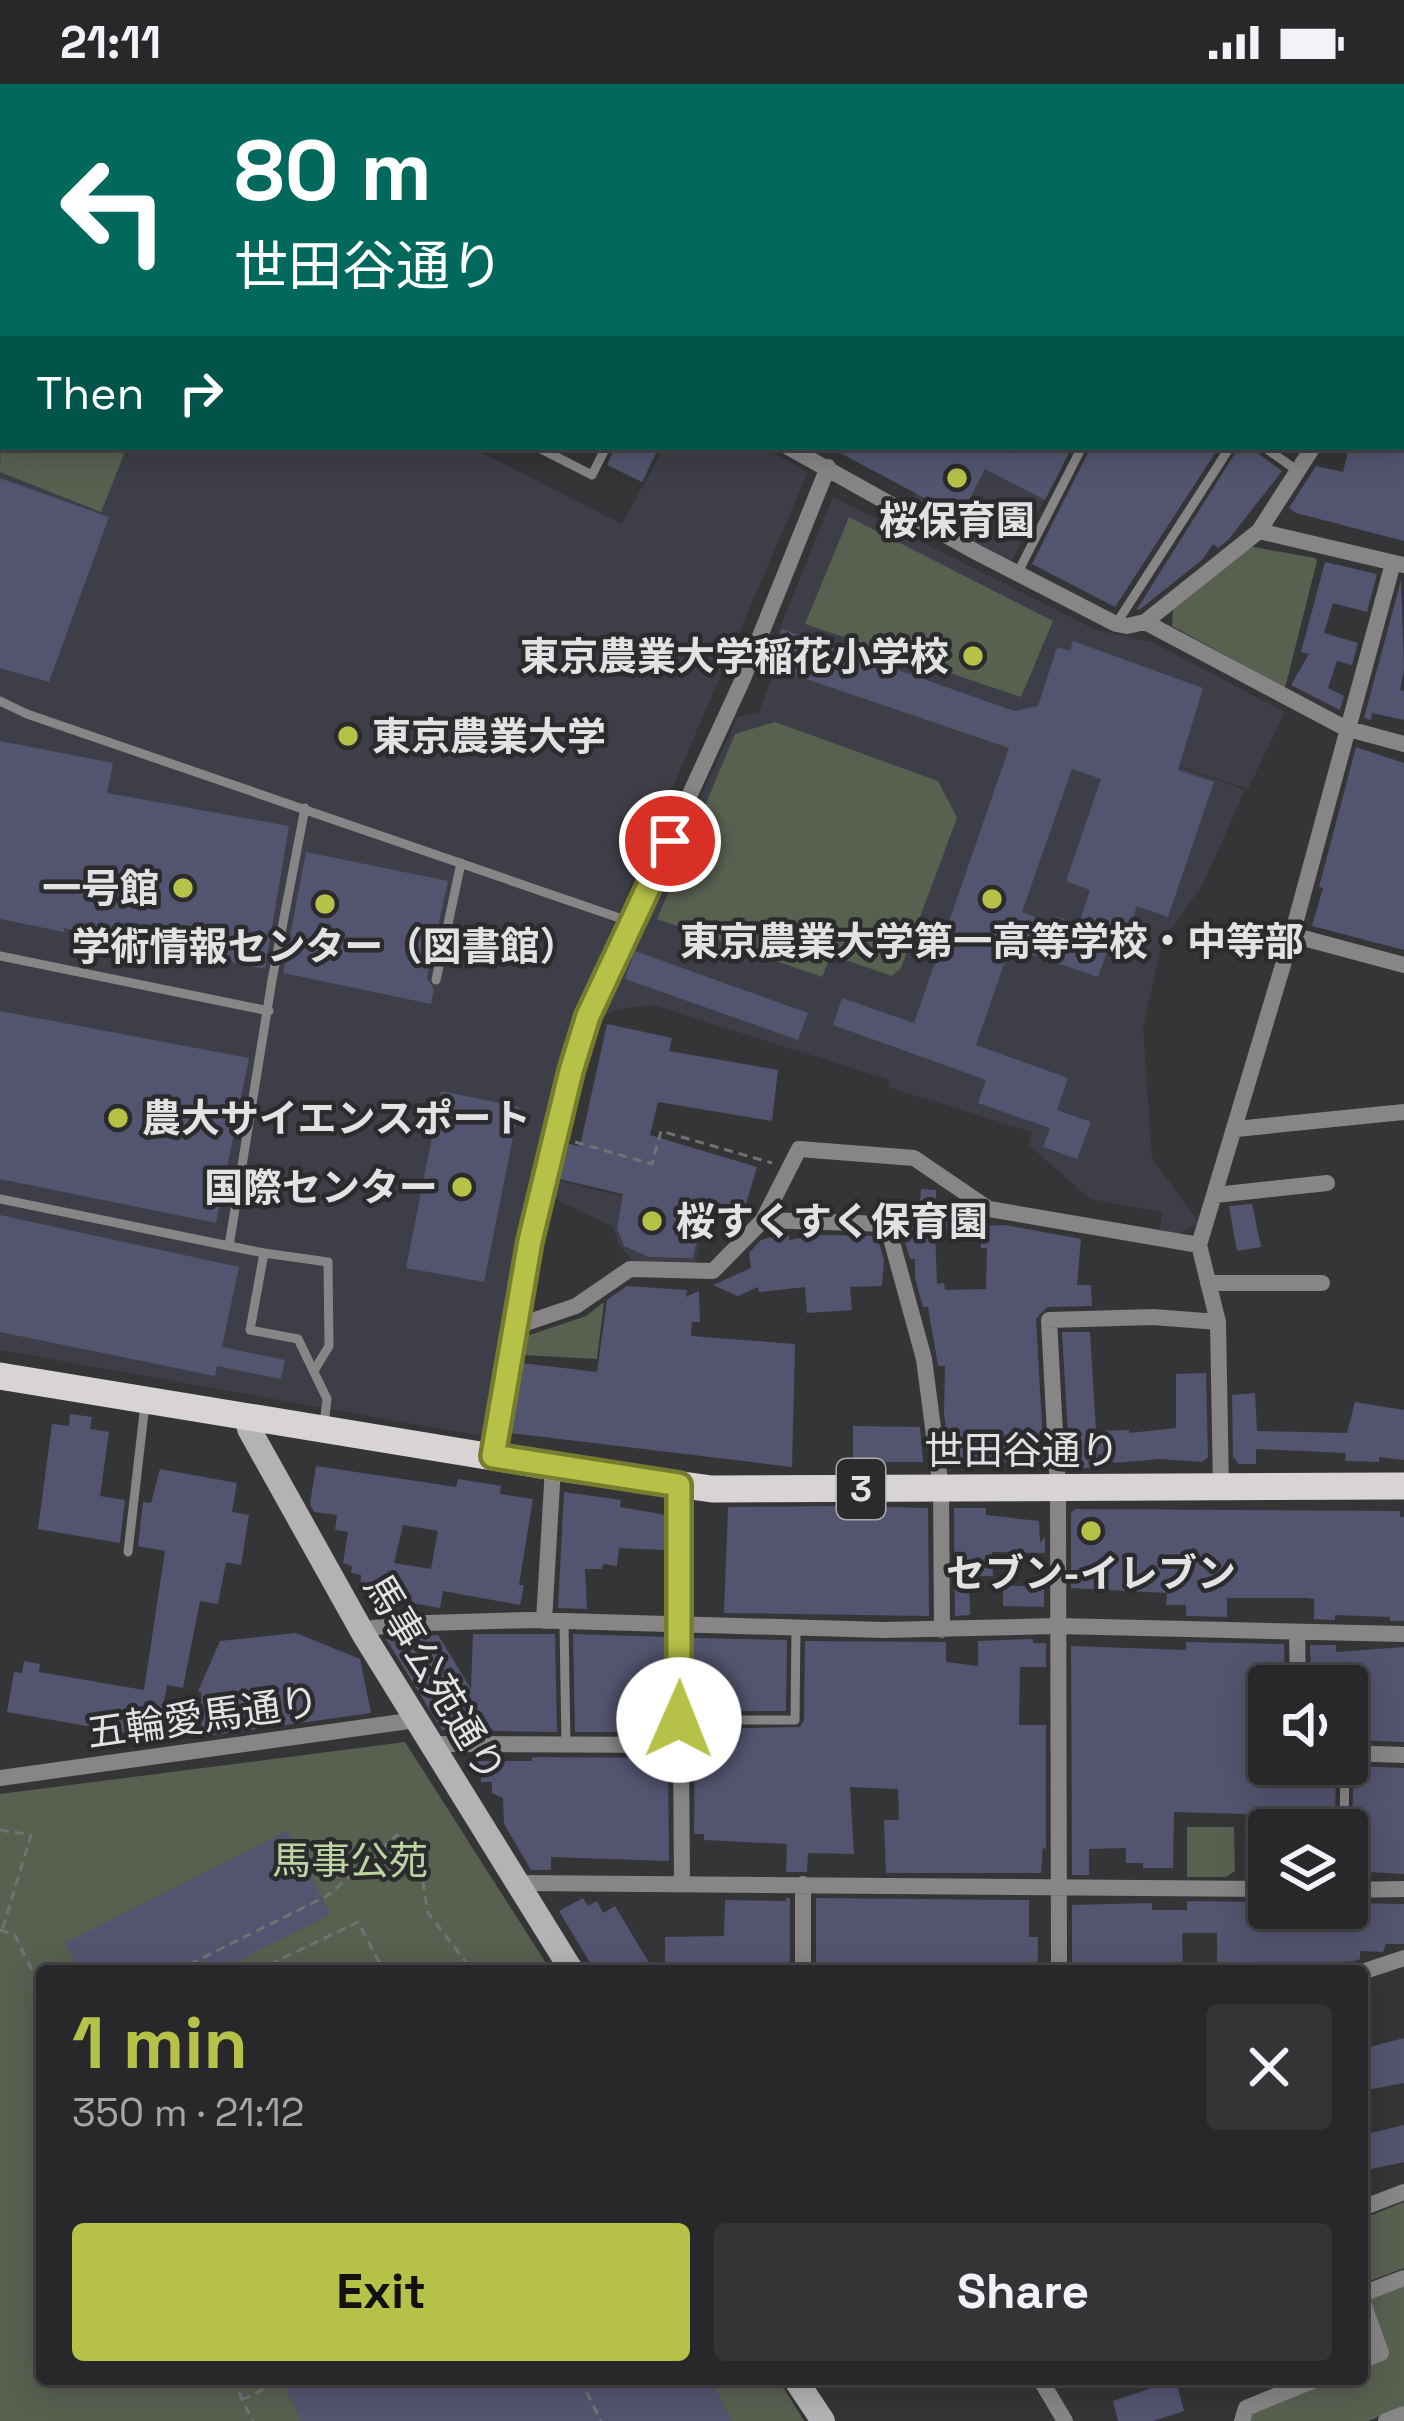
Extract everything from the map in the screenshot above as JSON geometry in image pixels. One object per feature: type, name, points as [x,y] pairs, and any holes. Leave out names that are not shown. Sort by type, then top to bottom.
[{"type":"main road","name":"世田谷通り","points":[[0,1376],[712,1489],[830,1482],[1058,1490],[1404,1486]]},
{"type":"street","points":[[794,450],[914,519],[1127,626],[1145,622],[1259,531],[1310,450]]},
{"type":"street","points":[[493,1456],[514,1328],[588,1016],[742,681],[828,467]]},
{"type":"street","points":[[1221,1489],[1218,1322],[1199,1245],[1292,935],[1345,728],[1398,564],[1259,531]]},
{"type":"street","points":[[1145,622],[1345,728],[1404,744]]},
{"type":"street","points":[[1292,935],[1404,965]]},
{"type":"street","points":[[1236,1129],[1404,1112]]},
{"type":"street","points":[[514,1328],[576,1306],[630,1269],[713,1271],[763,1220],[799,1149],[914,1158],[988,1209],[1199,1245]]},
{"type":"street","points":[[1215,1195],[1327,1183]]},
{"type":"street","points":[[763,1220],[887,1224],[924,1359],[940,1489],[942,1630]]},
{"type":"street","points":[[1208,1282],[1322,1283]]},
{"type":"street","points":[[1059,1965],[1058,1490],[1049,1320],[1218,1322]]},
{"type":"street","name":"馬事公苑通り","points":[[250,1418],[248,1429],[364,1635],[568,1965]]},
{"type":"street","points":[[544,1621],[553,1467]]},
{"type":"street","points":[[679,1485],[682,1882]]},
{"type":"street","points":[[364,1635],[395,1624],[544,1621],[1404,1634]]},
{"type":"street","points":[[1297,1632],[1298,1665]]},
{"type":"street","name":"五輪愛馬通り","points":[[0,1778],[416,1720]]},
{"type":"street","points":[[430,1744],[679,1745]]},
{"type":"street","points":[[1368,1754],[1404,1755]]},
{"type":"street","points":[[520,1883],[1248,1888]]},
{"type":"street","points":[[802,1884],[803,1965]]},
{"type":"street","points":[[1368,1890],[1404,1889]]},
{"type":"street","points":[[1368,1970],[1404,1958]]},
{"type":"street","points":[[1368,2206],[1404,2192]]},
{"type":"street","points":[[1368,2294],[1404,2278]]},
{"type":"street","points":[[1368,2315],[1381,2353],[1368,2358]]},
{"type":"street","points":[[799,2385],[823,2421]]},
{"type":"street","points":[[1044,2385],[1065,2421]]},
{"type":"street","points":[[1242,2421],[1246,2408],[1302,2385]]},
{"type":"street","points":[[1386,2421],[1404,2414]]},
{"type":"lane","points":[[543,450],[592,476],[605,450]]},
{"type":"lane","points":[[1018,572],[1080,450]]},
{"type":"lane","points":[[1116,624],[1228,450]]},
{"type":"lane","points":[[1268,450],[1298,471]]},
{"type":"lane","points":[[0,701],[631,922]]},
{"type":"lane","points":[[229,1246],[305,808]]},
{"type":"lane","points":[[436,980],[461,863]]},
{"type":"lane","points":[[0,956],[269,1011]]},
{"type":"lane","points":[[0,1199],[328,1262],[329,1346],[315,1370]]},
{"type":"lane","points":[[264,1253],[250,1330],[298,1340],[327,1399],[323,1430]]},
{"type":"lane","points":[[128,1552],[145,1399]]},
{"type":"lane","points":[[564,1624],[566,1745]]},
{"type":"lane","points":[[679,1720],[795,1720],[796,1627]]},
{"type":"path","points":[[556,1138],[652,1164],[661,1131],[790,1168]]},
{"type":"path","points":[[0,1830],[31,1835],[1,1931],[15,1935],[36,1979]]},
{"type":"path","points":[[188,1965],[327,1896],[397,1835],[421,1871],[428,1913],[468,1965]]},
{"type":"path","points":[[268,1965],[358,1922],[382,1965]]},
{"type":"path","points":[[235,2385],[253,2421]]},
{"type":"path","points":[[242,2400],[272,2385]]},
{"type":"path","points":[[583,2385],[602,2421]]},
{"type":"shaded area","name":"東京農業大学","points":[[0,450],[476,450],[622,524],[662,450],[768,450],[808,472],[578,1007],[516,1256],[481,1436],[0,1350]]},
{"type":"shaded area","points":[[941,450],[1017,450],[1059,473],[1010,563],[908,508]]},
{"type":"shaded area","points":[[833,497],[1096,630],[1152,642],[1285,712],[1248,789],[1095,738],[1245,790],[1203,884],[1162,943],[1143,1027],[1152,1158],[1199,1223],[1178,1234],[1160,1229],[1162,1212],[1090,1199],[1029,1145],[1032,1132],[888,1087],[890,1080],[653,1005],[619,1009],[598,1019],[738,717],[759,712],[772,677],[763,669]]},
{"type":"shaded area","name":"桜すくすく保育園","points":[[550,1179],[704,1216],[695,1267],[632,1261],[613,1227],[547,1195]]},
{"type":"green space","points":[[1,450],[126,450],[101,512],[0,472]]},
{"type":"green space","points":[[849,517],[1053,621],[1021,697],[805,624]]},
{"type":"green space","points":[[1248,546],[1317,561],[1285,688],[1172,626],[1173,610]]},
{"type":"green space","points":[[775,722],[938,781],[957,818],[901,968],[892,976],[831,955],[822,977],[657,919],[735,734]]},
{"type":"green space","points":[[604,1302],[597,1359],[523,1355],[527,1336],[586,1316]]},
{"type":"green space","name":"馬事公苑","points":[[405,1742],[547,1965],[36,1965],[36,2385],[782,2385],[804,2421],[0,2421],[0,1794]]},
{"type":"green space","points":[[1187,1827],[1234,1827],[1235,1871],[1226,1877],[1187,1877]]},
{"type":"green space","points":[[1404,2202],[1404,2268],[1368,2282],[1368,2217]]},
{"type":"green space","points":[[1404,2285],[1404,2407],[1368,2421],[1249,2421],[1252,2413],[1319,2385],[1368,2385],[1368,2364],[1387,2356],[1369,2299]]},
{"type":"building","points":[[614,450],[658,450],[642,482],[607,465]]},
{"type":"building","points":[[835,450],[1008,450],[1016,454],[1018,450],[1070,450],[1045,500],[985,469],[956,525],[928,510],[932,502]]},
{"type":"building","points":[[1089,450],[1217,450],[1115,607],[1032,564]]},
{"type":"building","points":[[1237,450],[1257,450],[1282,471],[1229,539],[1218,548],[1213,544],[1202,560],[1137,609]]},
{"type":"building","points":[[1348,450],[1404,450],[1404,541],[1289,508],[1316,466],[1343,472]]},
{"type":"building","points":[[0,478],[109,517],[49,682],[0,668]]},
{"type":"building","points":[[1325,562],[1377,574],[1367,612],[1333,603],[1324,633],[1358,643],[1352,665],[1337,661],[1328,688],[1344,696],[1340,710],[1291,685],[1309,654],[1301,652]]},
{"type":"building","points":[[1401,580],[1404,720],[1372,713],[1371,720],[1364,718]]},
{"type":"building","points":[[782,629],[1014,711],[1038,706],[1057,647],[1070,651],[1073,641],[1203,688],[1178,770],[1214,782],[1168,917],[1137,906],[1130,926],[1118,921],[1098,977],[1010,947],[976,1045],[1068,1078],[1057,1110],[1091,1122],[1077,1159],[1043,1147],[1050,1128],[978,1103],[986,1080],[833,1025],[842,998],[914,1023],[1009,748],[768,666]],"holes":[[[1072,769],[1101,779],[1066,881],[1090,890],[1079,924],[1055,916],[1052,923],[1022,912]]]},
{"type":"building","name":"一号館","points":[[0,741],[113,763],[107,793],[289,826],[265,969],[0,919]]},
{"type":"building","points":[[1356,747],[1404,763],[1404,950],[1312,926]]},
{"type":"building","points":[[306,852],[448,881],[427,978],[434,989],[431,1004],[283,973]]},
{"type":"building","points":[[635,951],[808,1013],[798,1040],[625,979]]},
{"type":"building","name":"農大サイエンスポート","points":[[0,1011],[249,1058],[216,1223],[0,1179]]},
{"type":"building","points":[[607,1024],[672,1038],[669,1051],[778,1070],[772,1121],[658,1102],[650,1135],[757,1167],[744,1211],[705,1199],[693,1258],[649,1257],[624,1246],[617,1229],[623,1194],[559,1179],[568,1144],[580,1146]]},
{"type":"building","name":"国際センター","points":[[441,1091],[519,1107],[484,1282],[406,1268]]},
{"type":"building","points":[[921,1189],[936,1190],[936,1208],[952,1208],[952,1230],[935,1230],[937,1284],[944,1283],[945,1290],[986,1289],[987,1248],[981,1248],[981,1226],[1005,1225],[1081,1239],[1077,1285],[1091,1285],[1092,1306],[1047,1307],[1036,1319],[1044,1461],[950,1462],[945,1366],[938,1366],[928,1307],[923,1307],[915,1278],[915,1259],[910,1259],[893,1213],[893,1203],[920,1202]]},
{"type":"building","points":[[1252,1204],[1261,1247],[1237,1251],[1229,1206]]},
{"type":"building","points":[[0,1215],[239,1267],[222,1347],[285,1360],[281,1379],[217,1366],[215,1376],[0,1332]]},
{"type":"building","points":[[789,1235],[789,1240],[819,1235],[877,1236],[884,1260],[882,1286],[850,1287],[852,1310],[807,1313],[805,1287],[759,1292],[758,1287],[738,1296],[713,1285],[751,1268],[749,1253],[761,1240]]},
{"type":"building","points":[[627,1286],[687,1290],[686,1297],[699,1291],[700,1322],[692,1322],[691,1336],[795,1344],[792,1467],[510,1433],[522,1363],[597,1372],[607,1300]]},
{"type":"building","points":[[1062,1332],[1090,1332],[1096,1431],[1176,1428],[1176,1374],[1206,1373],[1208,1457],[1202,1462],[1115,1463],[1098,1453],[1099,1467],[1070,1469]]},
{"type":"building","points":[[1255,1393],[1257,1431],[1347,1433],[1355,1402],[1404,1410],[1404,1460],[1345,1461],[1346,1453],[1256,1449],[1256,1464],[1239,1464],[1233,1457],[1232,1395]]},
{"type":"building","points":[[70,1414],[92,1417],[90,1429],[109,1432],[100,1496],[125,1500],[120,1543],[38,1529],[52,1424],[69,1426]]},
{"type":"building","points":[[853,1426],[920,1427],[923,1462],[853,1462]]},
{"type":"building","points":[[316,1466],[456,1487],[458,1479],[501,1486],[500,1494],[533,1499],[520,1605],[443,1591],[440,1608],[360,1594],[361,1575],[351,1573],[352,1566],[343,1563],[348,1532],[335,1530],[337,1515],[314,1512],[310,1504]],"holes":[[[403,1525],[438,1531],[431,1569],[394,1563]]]},
{"type":"building","points":[[160,1469],[237,1483],[232,1512],[249,1515],[241,1565],[226,1562],[218,1604],[200,1601],[183,1688],[167,1685],[162,1712],[154,1711],[149,1737],[7,1712],[14,1672],[22,1673],[24,1661],[40,1664],[39,1672],[144,1690],[165,1551],[138,1546],[143,1502],[151,1503]]},
{"type":"building","points":[[564,1492],[621,1500],[620,1507],[666,1515],[665,1550],[619,1548],[617,1566],[585,1569],[587,1609],[558,1608]]},
{"type":"building","points":[[728,1507],[928,1508],[929,1616],[724,1613]]},
{"type":"building","points":[[954,1508],[986,1508],[986,1515],[1039,1521],[1040,1542],[1045,1537],[1045,1553],[992,1552],[993,1576],[969,1576],[970,1615],[955,1616]]},
{"type":"building","points":[[1075,1509],[1400,1511],[1404,1517],[1404,1621],[1335,1615],[1335,1620],[1314,1619],[1314,1599],[1307,1598],[1227,1598],[1227,1617],[1186,1616],[1186,1605],[1166,1605],[1167,1593],[1071,1588],[1071,1513]]},
{"type":"building","points":[[1003,1586],[1044,1586],[1044,1607],[1003,1606]]},
{"type":"building","points":[[296,1633],[360,1659],[371,1713],[202,1737],[198,1691],[220,1641]]},
{"type":"building","points":[[473,1634],[555,1634],[557,1732],[442,1730],[386,1639],[438,1635],[471,1689]]},
{"type":"building","points":[[573,1634],[667,1637],[668,1696],[655,1695],[654,1732],[575,1732]]},
{"type":"building","points":[[693,1638],[787,1640],[786,1711],[695,1711]]},
{"type":"building","points":[[1033,1639],[1033,1643],[1046,1643],[1046,1667],[1020,1667],[1019,1725],[1046,1725],[1046,1850],[1043,1847],[1041,1873],[886,1873],[884,1820],[899,1820],[898,1789],[850,1787],[854,1854],[808,1853],[807,1872],[786,1872],[787,1844],[704,1840],[704,1834],[694,1834],[695,1729],[800,1727],[805,1641],[946,1642],[946,1662],[978,1666],[978,1641]]},
{"type":"building","points":[[1186,1642],[1284,1644],[1284,1665],[1248,1665],[1248,1785],[1336,1785],[1335,1809],[1248,1809],[1248,1876],[1247,1814],[1174,1812],[1173,1868],[1126,1863],[1126,1848],[1089,1849],[1089,1875],[1072,1875],[1071,1646],[1186,1650]]},
{"type":"building","points":[[1310,1645],[1336,1645],[1336,1652],[1404,1647],[1404,1742],[1368,1741],[1368,1665],[1310,1665]]},
{"type":"building","points":[[532,1757],[664,1758],[668,1763],[669,1861],[551,1857],[551,1870],[531,1870],[504,1824],[503,1798],[492,1793],[492,1782],[477,1777],[477,1761],[532,1761]]},
{"type":"building","points":[[1368,1767],[1404,1768],[1404,1874],[1368,1872],[1368,1809],[1352,1809],[1353,1785],[1368,1785]]},
{"type":"building","points":[[287,1831],[330,1914],[231,1965],[76,1965],[65,1943]]},
{"type":"building","points":[[583,1898],[588,1906],[597,1901],[603,1913],[615,1906],[650,1965],[591,1965],[559,1911]]},
{"type":"building","points":[[790,1898],[790,1965],[665,1965],[665,1937],[724,1936],[725,1900]]},
{"type":"building","points":[[816,1898],[1029,1900],[1029,1937],[1038,1937],[1038,1965],[816,1965]]},
{"type":"building","points":[[1187,1901],[1248,1902],[1248,1929],[1368,1929],[1368,1903],[1404,1904],[1404,1944],[1386,1944],[1383,1952],[1360,1951],[1355,1961],[1217,1965],[1217,1933],[1182,1933],[1183,1965],[1072,1965],[1072,1905],[1152,1903],[1152,1910],[1187,1910]]},
{"type":"building","points":[[1404,2038],[1404,2083],[1368,2090],[1368,2047]]},
{"type":"building","points":[[1404,2125],[1404,2162],[1368,2170],[1368,2134]]},
{"type":"building","points":[[293,2385],[713,2385],[732,2421],[302,2421],[285,2389]]},
{"type":"building","points":[[1161,2385],[1177,2385],[1184,2411],[1153,2421],[1118,2421],[1113,2401]]},
{"type":"place","name":"桜保育園","points":[[957,478]]},
{"type":"place","name":"東京農業大学稲花小学校","points":[[973,656]]},
{"type":"place","name":"東京農業大学","points":[[348,736]]},
{"type":"place","name":"一号館","points":[[183,888]]},
{"type":"place","name":"東京農業大学第一高等学校・中等部","points":[[992,899]]},
{"type":"place","name":"学術情報センター（図書館）","points":[[325,904]]},
{"type":"place","name":"農大サイエンスポート","points":[[118,1118]]},
{"type":"place","name":"国際センター","points":[[462,1187]]},
{"type":"place","name":"桜すくすく保育園","points":[[652,1221]]},
{"type":"place","name":"セブン-イレブン","points":[[1091,1531]]},
{"type":"route","points":[[670,841],[620,941],[571,1071],[530,1241],[493,1456],[679,1485],[679,1720]]}]
